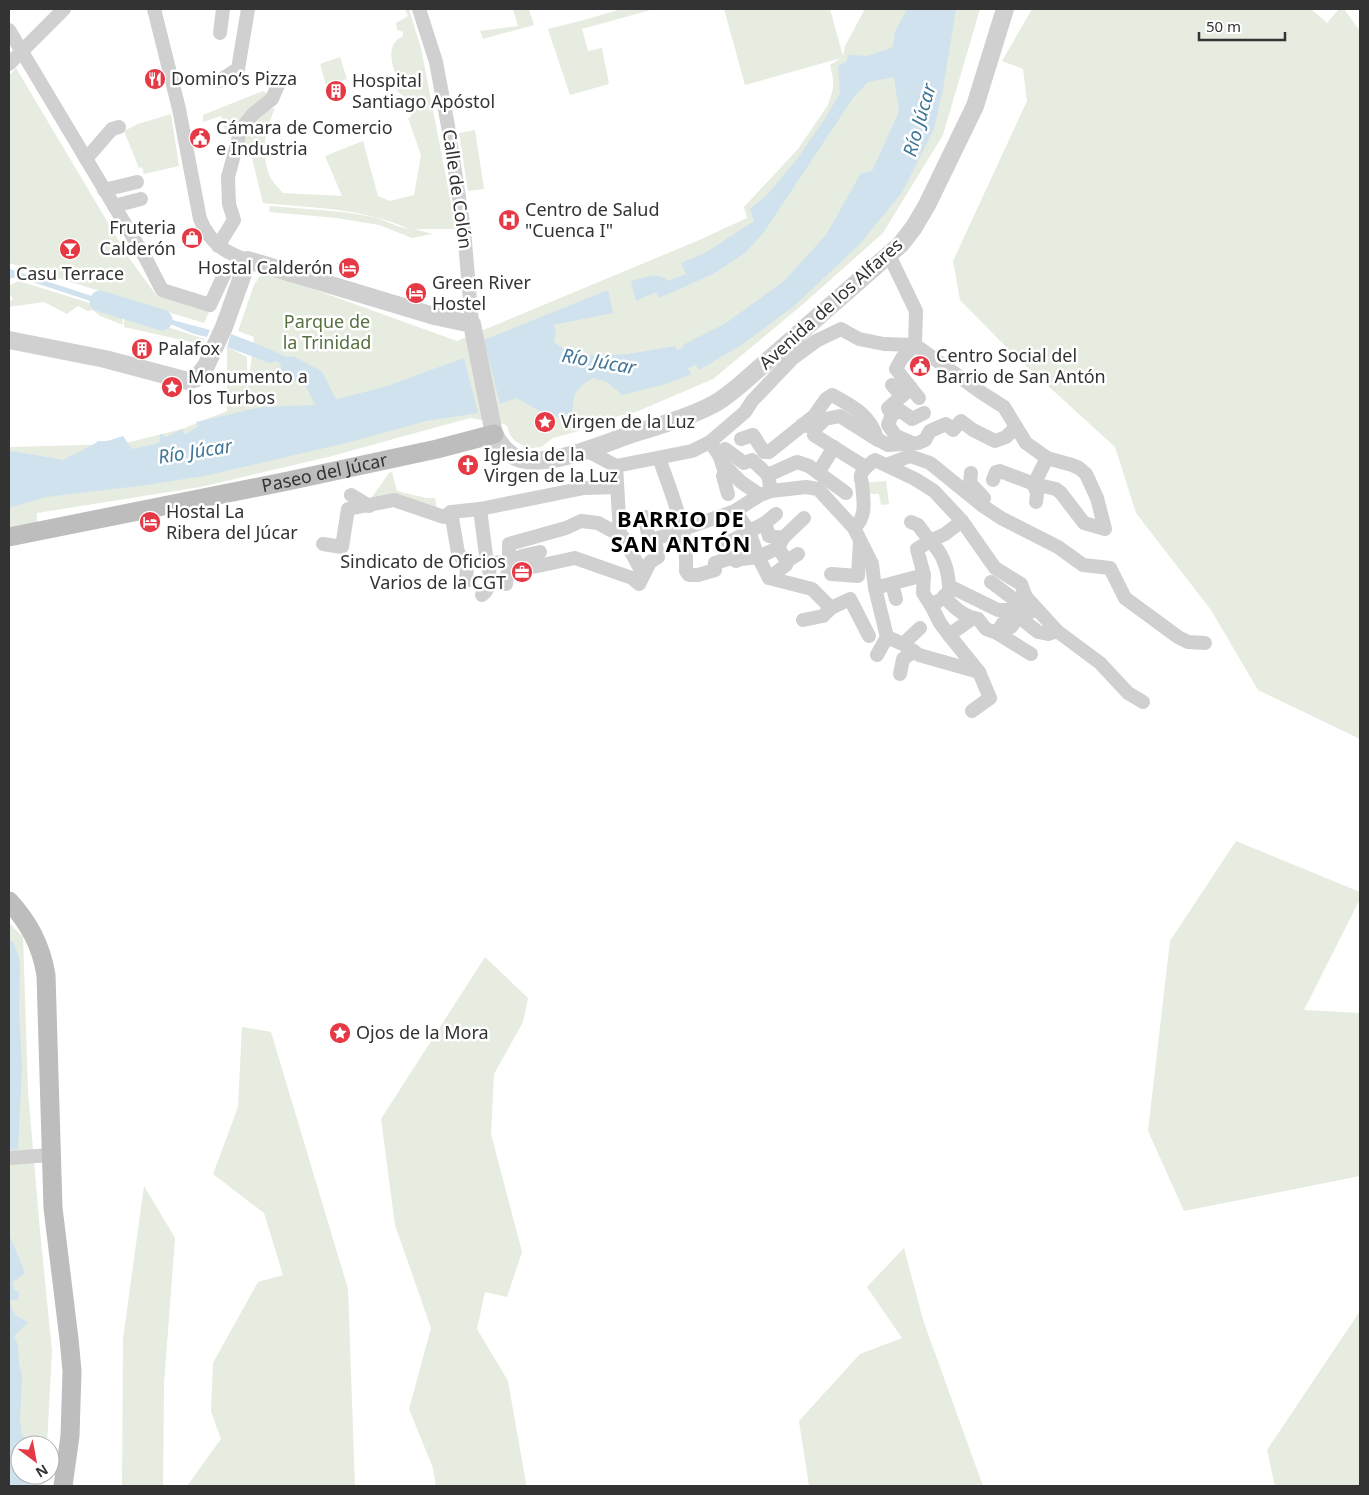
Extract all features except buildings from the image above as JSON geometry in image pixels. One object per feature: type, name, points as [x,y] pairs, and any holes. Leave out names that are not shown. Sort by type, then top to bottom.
[{"type":"main road","name":"Paseo del Júcar","points":[[9,537],[437,449],[492,430]]},
{"type":"main road","points":[[9,901],[28,923],[41,954],[46,975],[50,1047],[51,1155],[54,1216],[70,1339],[72,1371],[70,1436],[63,1486]]},
{"type":"street","points":[[9,64],[64,9]]},
{"type":"street","points":[[154,9],[179,109],[200,220],[208,236],[230,254],[434,316],[473,333],[492,430]]},
{"type":"street","points":[[220,33],[222,9]]},
{"type":"street","points":[[219,81],[238,68],[248,9]]},
{"type":"street","name":"Calle de Colón","points":[[419,9],[436,62],[448,126],[464,230],[473,333]]},
{"type":"street","name":"Avenida de los Alfares","points":[[492,430],[503,448],[515,457],[523,460],[540,461],[586,450],[677,419],[718,402],[740,385],[889,256],[908,236],[975,106],[1005,9]]},
{"type":"street","points":[[9,30],[146,259],[162,290],[210,305],[248,260]]},
{"type":"street","points":[[218,246],[234,220],[229,204],[228,177],[241,128],[253,114],[272,99],[279,83]]},
{"type":"street","points":[[86,159],[112,129],[119,127]]},
{"type":"street","points":[[104,190],[137,182]]},
{"type":"street","points":[[114,206],[141,199]]},
{"type":"street","points":[[889,256],[916,310],[915,345],[902,358],[896,369],[911,394]]},
{"type":"street","points":[[9,340],[188,380],[197,378],[209,361],[233,276]]},
{"type":"street","points":[[586,450],[616,466],[692,452],[710,442],[745,412],[752,401],[793,358],[816,341],[841,329],[859,339],[884,344],[915,345],[1004,408],[1026,443],[1047,458],[1072,465],[1086,474],[1097,498],[1105,529],[1084,523],[1056,489],[1034,484],[1000,471],[996,472],[993,480]]},
{"type":"street","points":[[892,385],[911,394]]},
{"type":"street","points":[[892,414],[888,408],[911,394]]},
{"type":"street","points":[[722,456],[744,463],[751,461],[764,452],[769,452],[814,416],[826,399],[832,395],[857,409],[874,428],[879,444],[875,464]]},
{"type":"street","points":[[892,414],[901,411],[912,419],[924,413]]},
{"type":"street","points":[[892,414],[888,425],[896,436],[914,443]]},
{"type":"street","points":[[1016,427],[1006,437],[995,441],[961,422],[953,430],[946,424],[930,431],[925,440],[888,445],[840,416],[825,419],[816,428],[814,435],[834,448],[915,479],[934,491],[962,521],[995,568],[1021,584],[1026,597],[1043,617],[1057,631],[1100,663],[1128,693],[1143,702]]},
{"type":"street","points":[[802,425],[816,428]]},
{"type":"street","points":[[722,456],[741,439],[753,435],[764,452],[809,466],[846,493]]},
{"type":"street","points":[[741,439],[751,461],[768,475]]},
{"type":"street","points":[[710,442],[741,482],[765,493]]},
{"type":"street","points":[[914,443],[918,459]]},
{"type":"street","points":[[818,490],[822,475],[834,448]]},
{"type":"street","points":[[722,456],[725,474],[722,476],[728,494]]},
{"type":"street","points":[[831,574],[858,576],[857,534],[864,505],[861,475],[875,464],[910,456],[930,463],[987,509],[1058,547],[1084,565],[1110,568],[1125,598],[1178,638],[1188,642],[1205,643]]},
{"type":"street","points":[[659,458],[683,528],[687,553],[686,571],[689,575],[698,575],[715,570],[715,563],[731,558],[736,561],[758,557],[781,543],[804,518]]},
{"type":"street","points":[[1034,484],[1047,458]]},
{"type":"street","points":[[768,475],[797,462]]},
{"type":"street","points":[[616,466],[620,535]]},
{"type":"street","points":[[971,473],[970,483],[984,498],[987,509]]},
{"type":"street","points":[[765,493],[768,475]]},
{"type":"street","points":[[1034,484],[1037,489],[1036,502]]},
{"type":"street","points":[[323,544],[342,547],[348,509],[394,500],[444,517],[451,512],[480,509],[584,488],[617,487]]},
{"type":"street","points":[[644,517],[649,540],[735,511],[765,493],[806,487],[818,490],[857,534],[872,564],[875,588],[887,637],[878,655]]},
{"type":"street","points":[[351,495],[369,506]]},
{"type":"street","points":[[480,509],[487,563],[490,570],[487,591],[482,594]]},
{"type":"street","points":[[735,511],[749,531],[758,557],[769,578],[812,589],[831,608]]},
{"type":"street","points":[[451,512],[458,553],[467,564],[466,581]]},
{"type":"street","points":[[720,547],[771,518],[768,536],[781,543],[792,557],[786,565],[769,578]]},
{"type":"street","points":[[506,584],[509,562],[508,544],[566,528],[581,521],[598,523],[623,537],[641,579]]},
{"type":"street","points":[[962,521],[945,534],[917,549],[924,575],[923,592],[940,623],[979,672],[990,698],[972,711]]},
{"type":"street","points":[[911,522],[918,525],[938,548],[946,565],[947,591],[953,607],[978,619],[986,629],[997,633],[1031,654]]},
{"type":"street","points":[[641,579],[650,562],[658,557],[655,539]]},
{"type":"street","points":[[509,562],[522,556],[540,552]]},
{"type":"street","points":[[487,563],[509,562],[533,567],[575,558],[632,578],[641,579]]},
{"type":"street","points":[[875,588],[924,575]]},
{"type":"street","points":[[991,582],[1036,616],[1043,617]]},
{"type":"street","points":[[892,584],[896,599]]},
{"type":"street","points":[[932,606],[947,591]]},
{"type":"street","points":[[947,591],[998,610],[1010,610],[1038,632],[1048,634],[1057,631]]},
{"type":"street","points":[[803,620],[823,616],[831,608],[850,599],[870,636]]},
{"type":"street","points":[[997,633],[1002,623],[1011,627],[1018,617]]},
{"type":"street","points":[[949,635],[973,618]]},
{"type":"street","points":[[900,674],[903,659],[920,628]]},
{"type":"street","points":[[887,637],[919,655],[979,672]]},
{"type":"street","points":[[9,1158],[51,1155]]},
{"type":"green space","points":[[405,9],[409,9],[421,48],[456,229],[415,229],[432,234],[412,238],[379,225],[337,218],[269,212],[270,206],[344,212],[373,217],[409,229],[392,222],[374,217],[356,213],[263,203],[252,158],[242,144],[258,117],[268,110],[275,108],[265,140],[265,157],[270,177],[283,193],[342,196],[325,156],[363,141],[378,196],[390,201],[414,195],[421,155],[408,118],[411,117],[407,98],[399,93],[392,84],[397,81],[391,56],[393,45],[403,36],[403,32],[397,30],[396,23],[408,16]]},
{"type":"green space","points":[[513,9],[529,9],[534,25],[483,39],[480,31],[518,26]]},
{"type":"green space","points":[[622,9],[654,9],[582,29],[588,51],[602,48],[609,84],[570,95],[548,29]]},
{"type":"green space","name":"Parque de la Trinidad","points":[[724,9],[830,9],[843,56],[845,46],[865,9],[980,9],[943,135],[883,233],[801,306],[713,379],[636,412],[588,423],[579,431],[553,438],[541,447],[526,447],[515,441],[504,424],[470,418],[328,457],[200,487],[37,513],[37,522],[9,529],[9,447],[122,444],[182,429],[227,411],[227,347],[247,357],[247,396],[254,337],[238,331],[254,285],[263,271],[457,341],[697,241],[747,218],[744,207],[798,149],[828,105],[833,89],[830,65],[841,58],[745,85]]},
{"type":"green space","points":[[1032,9],[1311,9],[1327,23],[1339,9],[1344,9],[1360,31],[1360,739],[1258,690],[1211,610],[1136,513],[1115,447],[1013,354],[960,300],[953,261],[1027,101],[1023,69],[1002,61]]},
{"type":"green space","points":[[340,57],[347,79],[326,85],[320,64]]},
{"type":"green space","points":[[16,68],[129,258],[156,295],[210,310],[204,323],[9,263],[9,76]]},
{"type":"green space","points":[[263,91],[270,95],[226,134],[221,116],[203,122],[203,115]]},
{"type":"green space","points":[[171,114],[179,166],[144,174],[142,167],[139,168],[124,131],[138,124]]},
{"type":"green space","points":[[475,130],[484,189],[468,191],[459,133]]},
{"type":"green space","points":[[19,281],[125,314],[122,316],[123,325],[100,316],[93,310],[88,311],[78,306],[67,314],[44,302],[9,307],[9,301],[13,300],[9,292],[10,285]]},
{"type":"green space","points":[[136,317],[205,339],[200,344],[124,327],[124,319]]},
{"type":"green space","points":[[392,472],[397,491],[426,498],[435,498],[438,513],[373,504],[372,497],[389,473]]},
{"type":"green space","points":[[886,481],[889,504],[881,505],[879,494],[864,494],[862,483]]},
{"type":"green space","points":[[1236,841],[1360,892],[1360,899],[1304,1010],[1360,1013],[1360,1176],[1184,1211],[1148,1131],[1170,941]]},
{"type":"green space","points":[[9,923],[23,937],[28,1091],[52,1351],[48,1435],[10,1435],[10,1485],[43,1486],[9,1486]]},
{"type":"green space","points":[[485,957],[528,998],[523,1022],[494,1074],[491,1134],[522,1252],[507,1297],[485,1292],[477,1329],[508,1381],[526,1483],[525,1486],[436,1486],[433,1468],[409,1409],[431,1328],[395,1225],[381,1119]]},
{"type":"green space","points":[[242,1027],[271,1032],[348,1289],[355,1486],[187,1486],[221,1439],[211,1411],[213,1363],[258,1282],[283,1275],[264,1213],[213,1174],[238,1107]]},
{"type":"green space","points":[[144,1186],[175,1238],[164,1384],[163,1486],[122,1486],[123,1339]]},
{"type":"green space","points":[[904,1248],[923,1320],[983,1486],[809,1486],[799,1421],[860,1354],[902,1338],[867,1287]]},
{"type":"green space","points":[[1360,1311],[1360,1486],[1275,1486],[1267,1450]]},
{"type":"water","points":[[907,9],[956,9],[943,89],[934,129],[903,191],[859,245],[794,306],[743,344],[699,370],[683,345],[726,323],[783,282],[826,235],[861,173],[872,171],[899,112],[894,77],[868,82],[853,98],[764,232],[745,253],[713,274],[659,298],[656,292],[636,301],[631,281],[645,277],[660,276],[668,281],[686,274],[681,263],[705,253],[754,221],[750,209],[768,194],[797,159],[840,93],[838,66],[847,61],[848,55],[868,56],[893,47],[895,32]]},
{"type":"water","points":[[10,269],[128,308],[127,313],[17,277],[9,279]]},
{"type":"water","points":[[608,290],[613,313],[553,325],[556,330],[554,342],[574,356],[628,354],[675,346],[691,374],[666,384],[622,395],[607,382],[593,378],[576,392],[572,414],[553,418],[516,398],[500,404],[484,340]]},
{"type":"water","points":[[135,310],[210,330],[207,337],[194,334],[173,325],[134,315]]},
{"type":"water","points":[[231,334],[288,358],[317,380],[313,383],[276,361],[269,363],[227,347]]},
{"type":"water","points":[[464,358],[478,413],[426,421],[350,442],[209,475],[147,485],[46,497],[9,508],[9,452],[12,451],[63,460],[98,441],[107,441],[123,436],[132,449],[156,444],[160,441],[160,434],[166,437],[182,429],[185,435],[198,426],[196,422],[262,407],[314,405],[384,387]]},
{"type":"water","points":[[9,938],[14,944],[20,961],[19,1012],[22,1066],[18,1149],[9,1150]]},
{"type":"water","points":[[9,1234],[25,1273],[13,1282],[14,1290],[19,1292],[18,1299],[9,1301]]},
{"type":"water","points":[[9,1301],[15,1315],[28,1322],[14,1336],[18,1346],[22,1377],[20,1421],[22,1435],[10,1435],[10,1485],[19,1485],[9,1486]]},
{"type":"waterway","points":[[100,301],[162,320]]},
{"type":"waterway","name":"Río Júcar","points":[[657,371],[715,344]]},
{"type":"waterway","points":[[291,367],[314,379],[338,427]]},
{"type":"place","name":"Domino‘s Pizza","points":[[155,79]]},
{"type":"place","name":"Hospital Santiago Apóstol","points":[[336,91]]},
{"type":"place","name":"Cámara de Comercio e Industria","points":[[200,138]]},
{"type":"place","name":"Centro de Salud \"Cuenca I\"","points":[[509,220]]},
{"type":"place","name":"Fruteria Calderón","points":[[192,238]]},
{"type":"place","name":"Casu Terrace","points":[[70,249]]},
{"type":"place","name":"Hostal Calderón","points":[[349,268]]},
{"type":"place","name":"Green River Hostel","points":[[416,293]]},
{"type":"place","name":"Palafox","points":[[142,349]]},
{"type":"place","name":"Centro Social del Barrio de San Antón","points":[[920,366]]},
{"type":"place","name":"Monumento a los Turbos","points":[[172,387]]},
{"type":"place","name":"Virgen de la Luz","points":[[545,422]]},
{"type":"place","name":"Iglesia de la Virgen de la Luz","points":[[468,465]]},
{"type":"place","name":"Hostal La Ribera del Júcar","points":[[150,522]]},
{"type":"place","name":"Sindicato de Oficios Varios de la CGT","points":[[522,572]]},
{"type":"place","name":"Ojos de la Mora","points":[[340,1033]]},
{"type":"district","name":"BARRIO DE SAN ANTÓN","points":[[681,532]]}]
